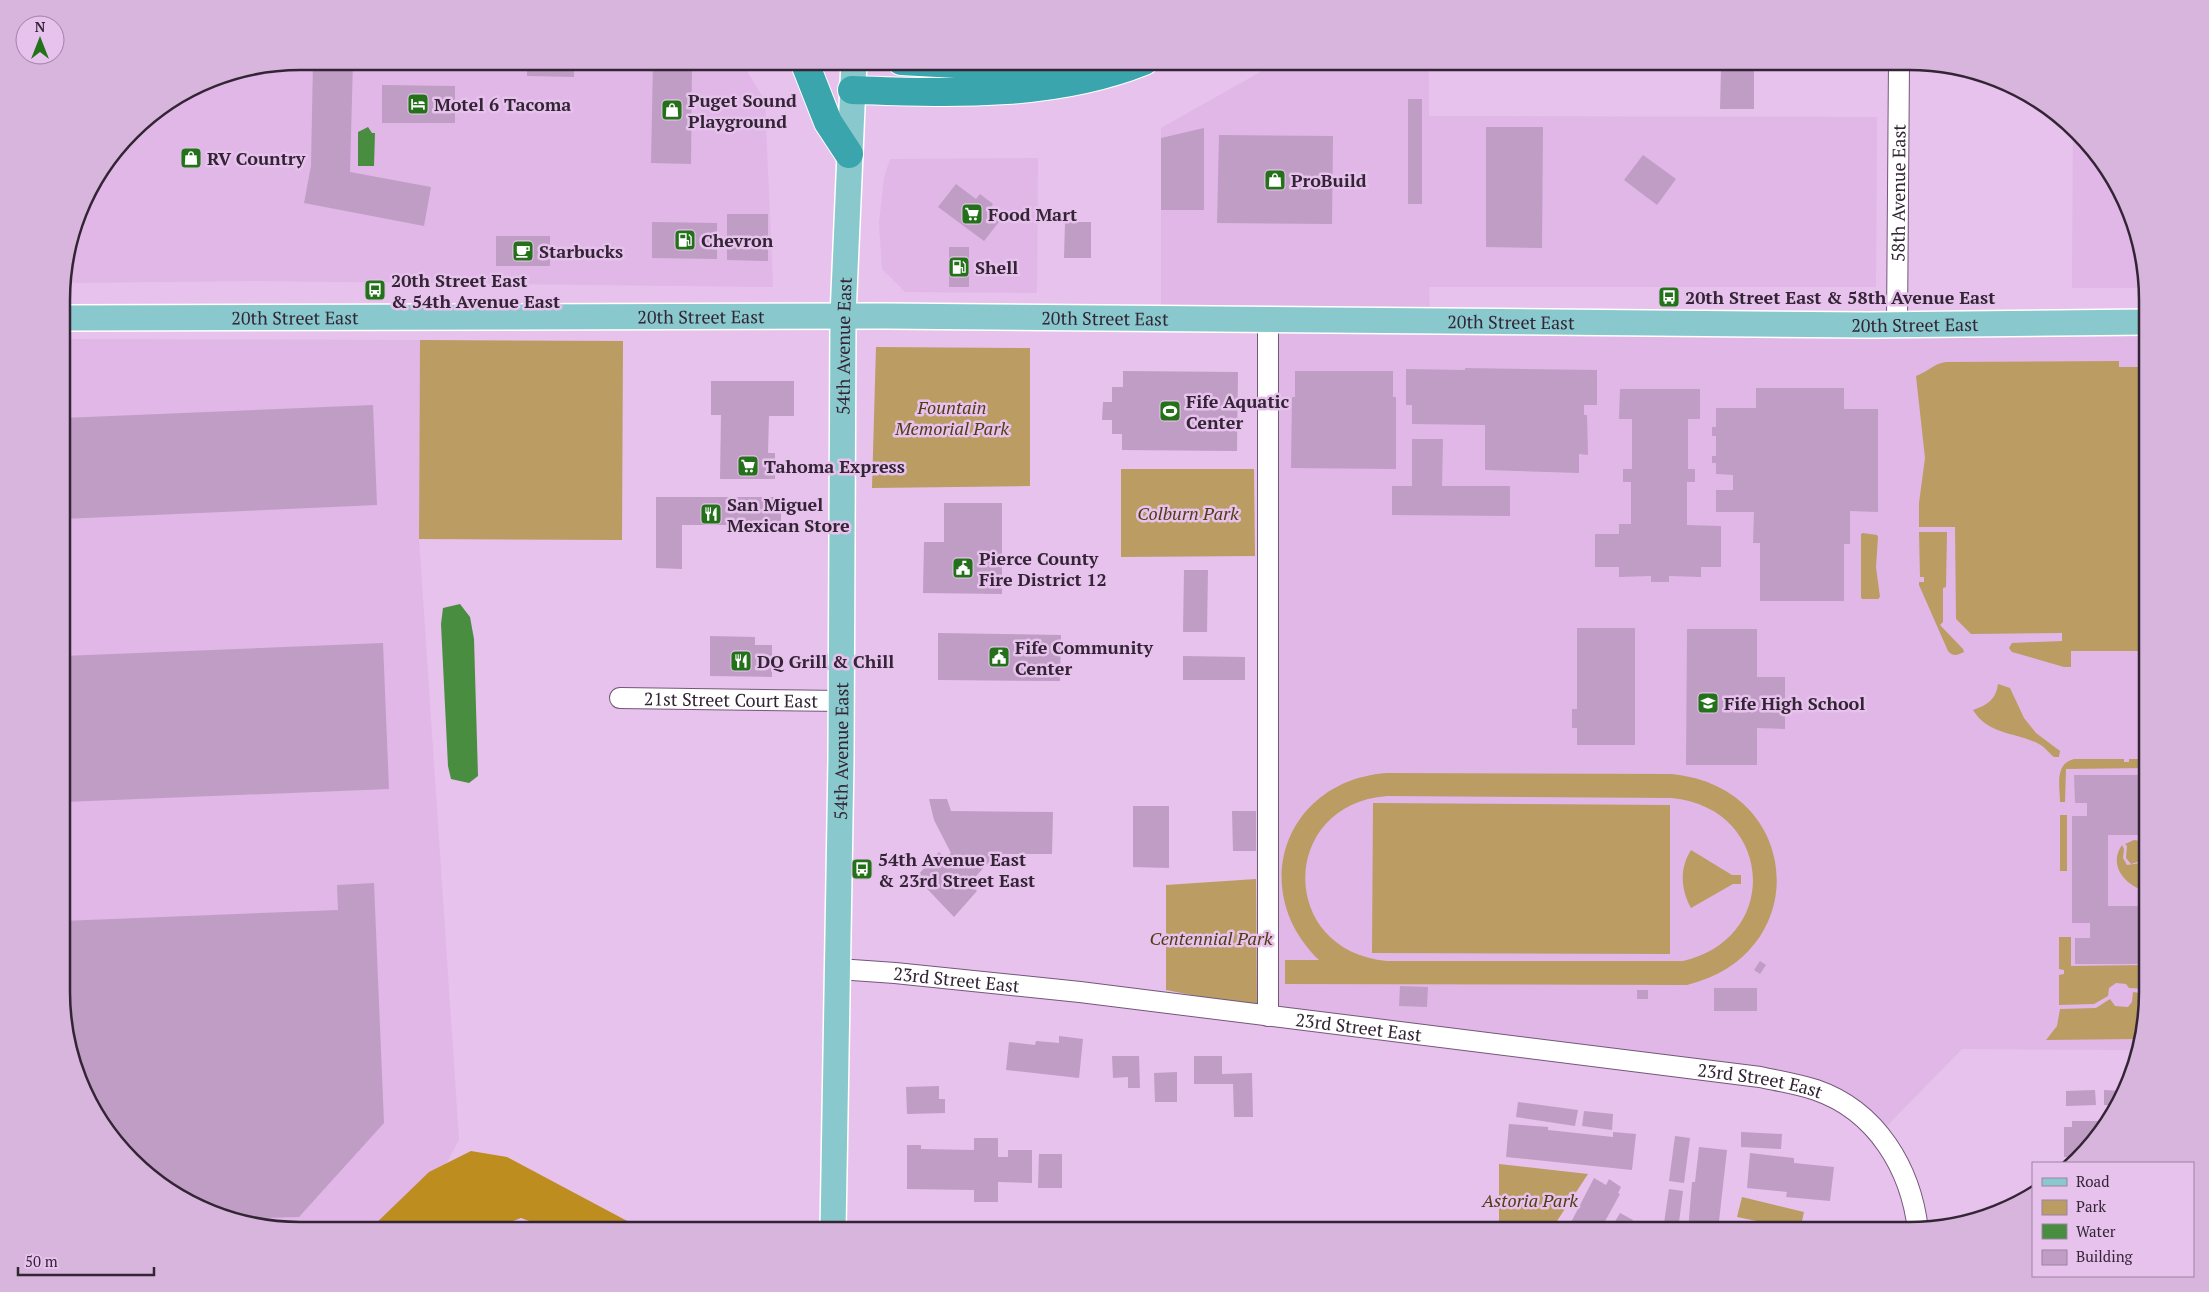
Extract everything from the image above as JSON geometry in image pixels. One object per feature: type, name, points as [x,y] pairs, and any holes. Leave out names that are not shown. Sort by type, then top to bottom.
[{"type":"highway","points":[[808,70],[828,122],[849,154]]},
{"type":"highway","points":[[852,90],[946,93],[1056,84],[1122,70]]},
{"type":"main road","name":"54th Avenue East","points":[[833,1222],[842,701],[843,316],[853,70]]},
{"type":"main road","name":"20th Street East","points":[[70,318],[843,316],[1897,325],[2139,322]]},
{"type":"street","name":"58th Avenue East","points":[[1897,325],[1899,70]]},
{"type":"street","points":[[1268,320],[1268,1016]]},
{"type":"street","name":"21st Street Court East","points":[[620,698],[842,701]]},
{"type":"street","name":"23rd Street East","points":[[838,969],[1052,989],[1760,1077],[1816,1090],[1847,1105],[1867,1120],[1892,1150],[1911,1191],[1917,1222]]},
{"type":"shaded area","points":[[285,70],[746,70],[765,101],[773,287],[257,281],[70,283],[74,255],[82,226],[101,185],[127,148],[148,127],[172,109],[198,94],[226,82],[255,74]]},
{"type":"shaded area","name":"Fife High School","points":[[1264,70],[1429,70],[1429,116],[1877,117],[1876,287],[1429,287],[1430,321],[2139,322],[2139,1007],[2131,1050],[1962,1049],[1880,1133],[1832,1097],[1268,1016],[1268,320],[1161,319],[1161,128]]},
{"type":"shaded area","points":[[2073,138],[2100,172],[2115,198],[2127,226],[2135,255],[2139,288],[2072,288]]},
{"type":"shaded area","points":[[1038,158],[1037,293],[905,292],[882,269],[879,223],[884,178],[890,159]]},
{"type":"shaded area","points":[[70,339],[420,340],[419,539],[459,1140],[415,1222],[285,1222],[255,1218],[226,1210],[198,1198],[169,1180],[75,1041],[70,1007]]},
{"type":"shaded area","points":[[471,1151],[507,1157],[629,1222],[532,1222],[521,1218],[511,1222],[377,1222],[429,1172]]},
{"type":"green space","points":[[420,340],[623,341],[622,540],[419,539]]},
{"type":"green space","name":"Fountain Memorial Park","points":[[876,347],[1030,348],[1030,486],[872,488]]},
{"type":"green space","points":[[2119,361],[2119,367],[2139,367],[2139,651],[2071,651],[2071,667],[2064,667],[2012,652],[2009,648],[2012,643],[2062,641],[2062,633],[1971,634],[1956,619],[1955,527],[1919,527],[1919,503],[1925,458],[1916,376],[1938,364],[1946,362]]},
{"type":"green space","name":"Colburn Park","points":[[1121,469],[1254,469],[1255,556],[1121,557]]},
{"type":"green space","points":[[1919,532],[1947,532],[1946,587],[1943,588],[1943,622],[1940,625],[1963,649],[1964,652],[1960,654],[1954,655],[1948,651],[1919,585],[1919,582],[1924,582],[1924,577],[1920,577]]},
{"type":"green space","points":[[1861,534],[1877,535],[1878,537],[1876,567],[1880,597],[1878,599],[1862,599],[1861,597]]},
{"type":"green space","points":[[1998,684],[2010,688],[2024,718],[2036,733],[2060,751],[2059,757],[2054,757],[2039,744],[2030,740],[1994,729],[1979,718],[1973,710],[1983,706],[1993,698]]},
{"type":"green space","points":[[2074,759],[2124,759],[2124,762],[2129,762],[2129,759],[2139,759],[2139,768],[2066,769],[2065,802],[2060,802],[2059,783],[2061,771],[2068,762]]},
{"type":"green space","points":[[1387,773],[1671,774],[1715,785],[1747,808],[1768,838],[1776,872],[1773,908],[1757,941],[1728,968],[1687,985],[1285,984],[1285,960],[1319,960],[1297,932],[1285,902],[1282,871],[1288,842],[1302,817],[1324,795],[1352,780]],"holes":[[[1387,796],[1671,798],[1705,807],[1730,824],[1746,847],[1753,874],[1750,902],[1738,927],[1715,948],[1683,961],[1387,961],[1351,951],[1325,932],[1310,907],[1305,878],[1311,849],[1326,824],[1351,805]]]},
{"type":"green space","points":[[1373,803],[1670,805],[1670,954],[1372,953]]},
{"type":"green space","points":[[2060,815],[2067,815],[2067,871],[2060,871]]},
{"type":"green space","points":[[2134,840],[2139,841],[2139,862],[2131,864],[2126,858],[2127,846],[2125,844]]},
{"type":"green space","points":[[2122,845],[2124,849],[2123,858],[2127,865],[2139,863],[2139,888],[2126,880],[2121,874],[2118,868],[2118,853]]},
{"type":"green space","points":[[1691,850],[1732,875],[1741,875],[1741,884],[1733,884],[1691,908],[1683,887],[1683,872]]},
{"type":"green space","name":"Centennial Park","points":[[1256,879],[1257,1008],[1166,990],[1166,885]]},
{"type":"green space","points":[[2059,937],[2071,937],[2071,966],[2139,965],[2139,989],[2129,988],[2126,984],[2116,983],[2109,988],[2108,996],[2094,1004],[2059,1005],[2059,975],[2064,974],[2064,970],[2059,969]]},
{"type":"green space","points":[[2133,992],[2139,993],[2134,1039],[2046,1040],[2057,1026],[2060,1009],[2096,1008],[2110,999],[2115,1006],[2128,1007],[2132,1002]]},
{"type":"green space","name":"Astoria Park","points":[[1499,1164],[1588,1174],[1556,1222],[1499,1222]]},
{"type":"green space","points":[[1742,1197],[1804,1212],[1802,1222],[1761,1222],[1737,1217]]},
{"type":"water","points":[[368,127],[372,133],[375,133],[374,166],[358,166],[358,132]]},
{"type":"water","points":[[460,604],[470,617],[474,639],[478,776],[469,783],[451,779],[448,766],[441,624],[443,608]]},
{"type":"building","points":[[313,70],[353,70],[350,172],[431,187],[424,226],[304,203],[311,166]]},
{"type":"building","points":[[527,70],[574,70],[574,77],[527,76]]},
{"type":"building","name":"Puget Sound Playground","points":[[653,70],[692,70],[691,164],[651,163]]},
{"type":"building","points":[[1721,70],[1754,70],[1754,109],[1720,109]]},
{"type":"building","name":"Motel 6 Tacoma","points":[[382,85],[455,86],[455,123],[382,123]]},
{"type":"building","points":[[1408,99],[1422,99],[1422,204],[1408,204]]},
{"type":"building","points":[[1486,127],[1543,127],[1542,248],[1486,247]]},
{"type":"building","points":[[1204,128],[1204,210],[1161,210],[1161,138]]},
{"type":"building","name":"ProBuild","points":[[1219,135],[1333,136],[1332,224],[1217,223]]},
{"type":"building","points":[[1643,155],[1676,179],[1657,205],[1624,180]]},
{"type":"building","name":"Food Mart","points":[[956,184],[976,199],[980,194],[993,204],[990,209],[1002,218],[984,241],[938,207]]},
{"type":"building","points":[[727,214],[768,214],[768,261],[727,260]]},
{"type":"building","name":"Chevron","points":[[652,222],[717,223],[717,259],[652,258]]},
{"type":"building","points":[[1065,222],[1091,222],[1091,258],[1064,258]]},
{"type":"building","name":"Starbucks","points":[[496,236],[550,236],[550,266],[496,266]]},
{"type":"building","name":"Shell","points":[[949,247],[969,247],[969,287],[949,287]]},
{"type":"building","points":[[1465,368],[1597,370],[1597,405],[1584,405],[1584,415],[1587,415],[1588,455],[1579,454],[1579,473],[1485,470],[1485,425],[1412,424],[1412,405],[1406,405],[1406,369],[1465,370]]},
{"type":"building","name":"Fife Aquatic Center","points":[[1123,371],[1238,372],[1237,451],[1122,450],[1122,434],[1112,434],[1112,420],[1102,420],[1103,402],[1112,402],[1112,387],[1123,387]]},
{"type":"building","points":[[1295,371],[1393,371],[1393,397],[1396,397],[1396,469],[1291,468],[1292,397],[1295,397]]},
{"type":"building","points":[[711,381],[794,381],[794,416],[769,416],[768,453],[775,453],[775,479],[720,479],[721,415],[711,415]]},
{"type":"building","points":[[1756,388],[1844,388],[1844,409],[1878,409],[1878,512],[1850,511],[1850,544],[1844,544],[1844,601],[1760,601],[1760,543],[1753,543],[1754,512],[1716,512],[1716,490],[1733,490],[1733,475],[1716,474],[1716,463],[1712,463],[1712,456],[1716,456],[1716,436],[1712,436],[1712,427],[1716,427],[1716,408],[1756,408]]},
{"type":"building","points":[[1620,389],[1700,389],[1700,419],[1688,419],[1688,469],[1695,469],[1695,482],[1687,482],[1687,525],[1721,526],[1721,567],[1701,567],[1701,577],[1669,576],[1669,582],[1651,582],[1651,576],[1619,577],[1619,567],[1595,567],[1595,534],[1619,534],[1619,524],[1631,524],[1631,482],[1623,482],[1623,469],[1632,469],[1632,419],[1619,419]]},
{"type":"building","points":[[373,405],[377,505],[70,519],[70,418]]},
{"type":"building","points":[[1412,439],[1443,439],[1442,486],[1510,486],[1510,516],[1392,515],[1392,486],[1412,486]]},
{"type":"building","points":[[656,497],[781,497],[781,525],[682,525],[682,569],[656,568]]},
{"type":"building","name":"Pierce County Fire District 12","points":[[944,503],[1002,503],[1002,594],[923,593],[924,542],[944,542]]},
{"type":"building","points":[[1184,570],[1208,570],[1207,632],[1183,632]]},
{"type":"building","points":[[1577,628],[1635,628],[1635,745],[1577,745],[1577,728],[1572,728],[1572,709],[1577,709]]},
{"type":"building","points":[[1687,629],[1757,629],[1757,677],[1785,677],[1785,729],[1757,728],[1757,765],[1686,765]]},
{"type":"building","name":"Fife Community Center","points":[[938,633],[1061,635],[1060,681],[938,680]]},
{"type":"building","name":"DQ Grill & Chill","points":[[710,636],[755,637],[755,645],[772,645],[772,677],[710,676]]},
{"type":"building","points":[[383,643],[389,789],[70,802],[70,656]]},
{"type":"building","points":[[1183,656],[1245,657],[1245,680],[1183,680]]},
{"type":"building","points":[[2074,775],[2139,775],[2139,835],[2108,835],[2108,906],[2139,906],[2139,964],[2075,964],[2075,938],[2090,938],[2090,923],[2072,923],[2072,816],[2087,816],[2087,803],[2075,803]]},
{"type":"building","points":[[929,799],[947,799],[951,811],[1053,812],[1052,854],[996,854],[969,884],[977,891],[954,917],[916,877],[939,852],[946,859],[951,853],[934,820]]},
{"type":"building","points":[[1133,806],[1169,806],[1169,868],[1133,867]]},
{"type":"building","points":[[1232,811],[1256,811],[1256,851],[1233,851]]},
{"type":"building","points":[[374,883],[384,1123],[299,1217],[257,1218],[226,1210],[185,1191],[148,1165],[127,1144],[101,1107],[82,1066],[74,1037],[70,1007],[70,921],[338,910],[337,885]]},
{"type":"building","points":[[1760,961],[1766,965],[1760,974],[1754,970]]},
{"type":"building","points":[[1400,986],[1428,987],[1427,1007],[1399,1006]]},
{"type":"building","points":[[1714,988],[1757,988],[1757,1011],[1714,1011]]},
{"type":"building","points":[[1637,990],[1648,990],[1648,999],[1637,999]]},
{"type":"building","points":[[1059,1036],[1083,1039],[1079,1078],[1006,1070],[1009,1042],[1035,1045],[1036,1041],[1059,1043]]},
{"type":"building","points":[[1112,1056],[1139,1056],[1140,1088],[1128,1088],[1128,1077],[1113,1078]]},
{"type":"building","points":[[1194,1056],[1222,1056],[1222,1074],[1252,1073],[1253,1117],[1234,1117],[1233,1084],[1194,1084]]},
{"type":"building","points":[[1177,1072],[1177,1102],[1155,1102],[1154,1073]]},
{"type":"building","points":[[939,1086],[939,1099],[945,1099],[945,1113],[907,1114],[906,1087]]},
{"type":"building","points":[[2095,1090],[2096,1105],[2066,1106],[2066,1091]]},
{"type":"building","points":[[2104,1090],[2116,1091],[2109,1105],[2104,1105]]},
{"type":"building","points":[[1518,1102],[1578,1110],[1575,1126],[1516,1117]]},
{"type":"building","points":[[1584,1111],[1613,1114],[1612,1130],[1582,1126]]},
{"type":"building","points":[[2072,1121],[2099,1121],[2072,1155],[2064,1157],[2064,1127],[2072,1127]]},
{"type":"building","points":[[1509,1124],[1548,1127],[1548,1130],[1613,1137],[1613,1132],[1636,1134],[1632,1170],[1506,1157]]},
{"type":"building","points":[[1741,1132],[1782,1134],[1781,1149],[1741,1147]]},
{"type":"building","points":[[1675,1136],[1690,1138],[1684,1183],[1669,1181]]},
{"type":"building","points":[[974,1138],[998,1138],[998,1157],[1008,1157],[1008,1150],[1032,1150],[1032,1183],[998,1182],[998,1202],[974,1202],[974,1190],[907,1189],[907,1145],[921,1145],[921,1149],[974,1150]]},
{"type":"building","points":[[1699,1147],[1727,1150],[1719,1222],[1689,1222],[1692,1182],[1695,1182]]},
{"type":"building","points":[[1750,1153],[1794,1158],[1794,1163],[1834,1167],[1830,1201],[1786,1197],[1787,1192],[1747,1188]]},
{"type":"building","points":[[1039,1154],[1062,1154],[1062,1188],[1038,1188]]},
{"type":"building","points":[[1594,1178],[1606,1185],[1609,1179],[1621,1187],[1618,1193],[1620,1194],[1605,1222],[1571,1222]]},
{"type":"building","points":[[1669,1189],[1683,1191],[1679,1222],[1664,1222]]},
{"type":"building","points":[[1620,1213],[1633,1220],[1632,1222],[1615,1222]]},
{"type":"place","name":"Motel 6 Tacoma","points":[[418,104]]},
{"type":"place","name":"Puget Sound Playground","points":[[672,110]]},
{"type":"place","name":"RV Country","points":[[191,158]]},
{"type":"place","name":"ProBuild","points":[[1275,180]]},
{"type":"place","name":"Food Mart","points":[[972,214]]},
{"type":"place","name":"Chevron","points":[[685,240]]},
{"type":"place","name":"Starbucks","points":[[523,251]]},
{"type":"place","name":"Shell","points":[[959,267]]},
{"type":"place","name":"20th Street East & 54th Avenue East","points":[[375,290]]},
{"type":"place","name":"20th Street East & 58th Avenue East","points":[[1669,297]]},
{"type":"place","name":"Fife Aquatic Center","points":[[1170,411]]},
{"type":"place","name":"Tahoma Express","points":[[748,466]]},
{"type":"place","name":"San Miguel Mexican Store","points":[[711,514]]},
{"type":"place","name":"Pierce County Fire District 12","points":[[963,568]]},
{"type":"place","name":"Fife Community Center","points":[[999,657]]},
{"type":"place","name":"DQ Grill & Chill","points":[[741,661]]},
{"type":"place","name":"Fife High School","points":[[1708,703]]},
{"type":"place","name":"54th Avenue East & 23rd Street East","points":[[862,869]]}]
